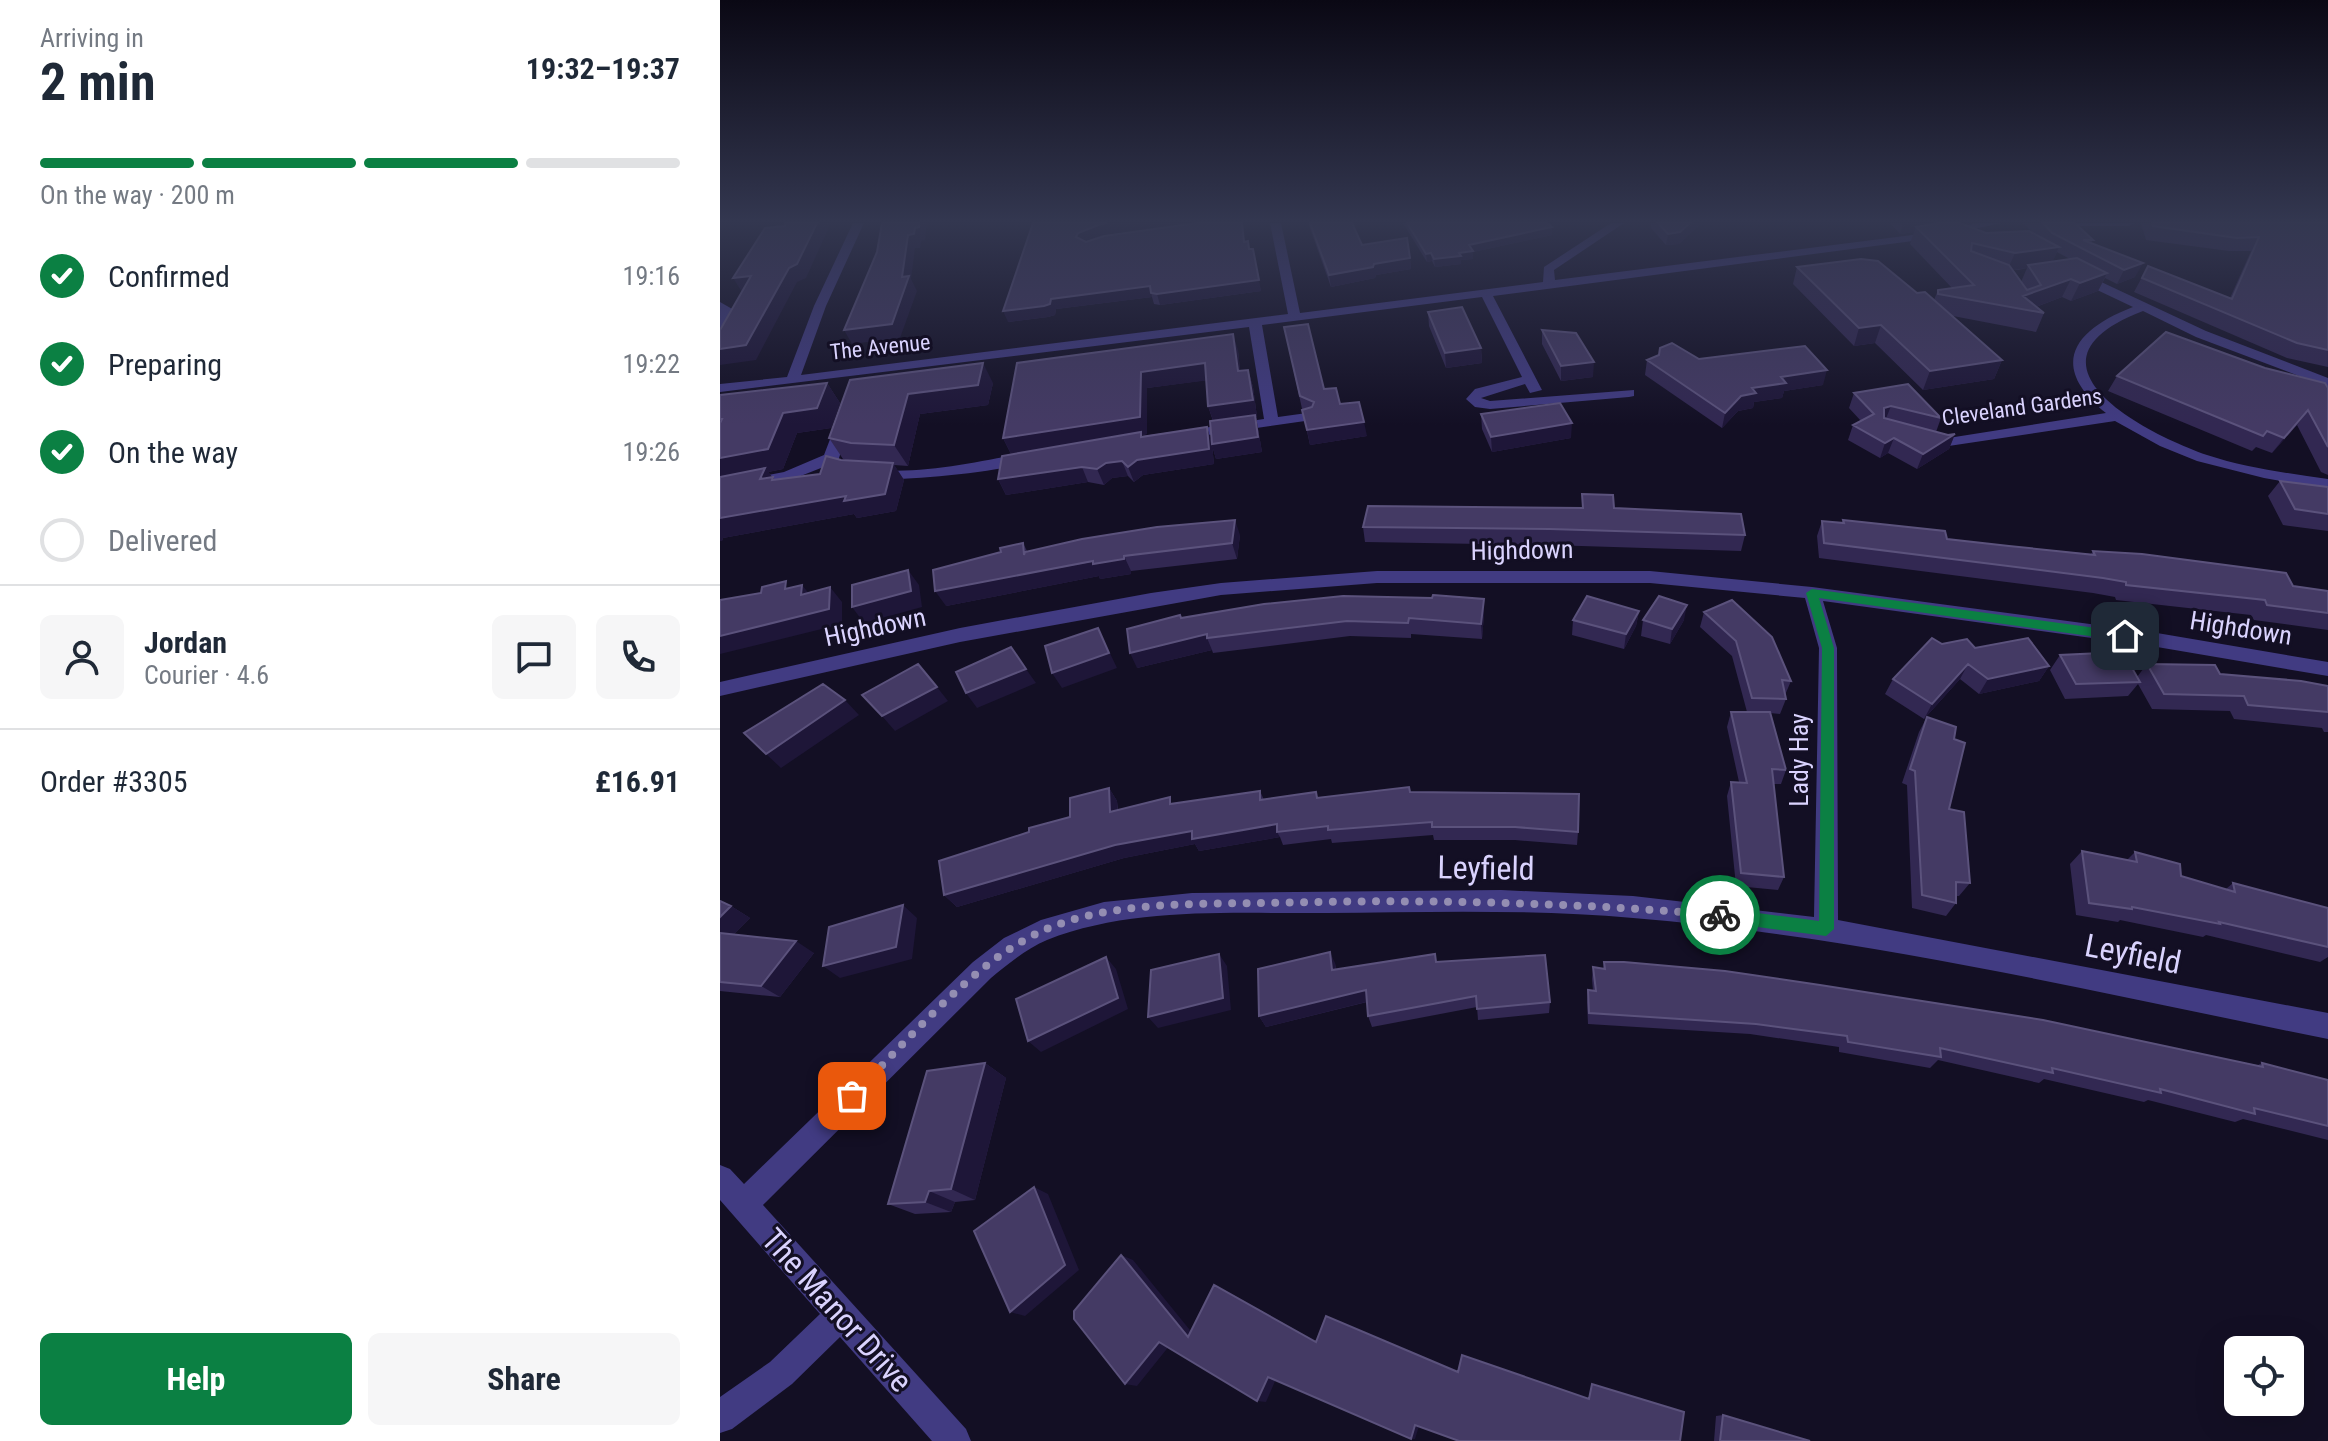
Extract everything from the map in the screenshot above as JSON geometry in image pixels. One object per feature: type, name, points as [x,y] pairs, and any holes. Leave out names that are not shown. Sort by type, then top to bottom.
[{"type":"street","points":[[793,378],[827,290]]},
{"type":"street","points":[[1289,290],[1295,317]]},
{"type":"street","name":"The Avenue","points":[[720,388],[793,378],[857,387],[1255,322],[1505,290]]},
{"type":"street","points":[[2106,290],[2266,361],[2328,383]]},
{"type":"street","points":[[1486,293],[1541,401]]},
{"type":"street","points":[[720,306],[728,310],[720,325]]},
{"type":"street","name":"Cleveland Gardens","points":[[2141,308],[2114,319],[2089,337],[2080,350],[2079,367],[2085,383],[2117,416],[2170,446],[2200,458],[2254,473],[2328,484]]},
{"type":"street","points":[[1255,322],[1272,422]]},
{"type":"street","points":[[1530,379],[1480,392],[1473,399],[1490,405],[1629,393]]},
{"type":"street","points":[[857,387],[831,458],[832,464],[840,470],[871,475],[922,472],[1038,457]]},
{"type":"street","name":"Cleveland Gardens","points":[[1914,436],[1942,443],[2117,416]]},
{"type":"street","points":[[1168,436],[1307,417]]},
{"type":"street","points":[[720,489],[788,476],[831,458]]},
{"type":"street","name":"Highdown","points":[[720,689],[960,635],[1151,599],[1285,583],[1377,577],[1606,575],[1812,593],[2157,640],[2328,669]]},
{"type":"street","name":"Lady Hay","points":[[1812,593],[1828,648],[1826,929]]},
{"type":"street","name":"Leyfield","points":[[743,1205],[982,970],[1013,946],[1069,921],[1104,913],[1192,904],[1501,901],[1633,907],[1826,929],[2328,1026]]},
{"type":"street","name":"The Manor Drive","points":[[720,1179],[954,1441]]},
{"type":"street","points":[[720,1417],[781,1373],[841,1315]]},
{"type":"building","points":[[743,290],[777,290],[746,345],[720,349],[720,330]]},
{"type":"building","points":[[861,290],[904,290],[892,324],[844,330]]},
{"type":"building","points":[[1010,290],[1118,290],[1051,299],[1050,304],[1044,306],[1003,311]]},
{"type":"building","points":[[1151,290],[1184,290],[1157,294]]},
{"type":"building","points":[[1821,290],[1925,292],[2002,360],[1930,371],[1881,325],[1859,328]]},
{"type":"building","points":[[1938,290],[2039,290],[2023,296],[2044,313],[1938,294]]},
{"type":"building","points":[[2171,290],[2210,290],[2232,299],[2236,290],[2328,290],[2328,350],[2297,343]]},
{"type":"building","points":[[1462,307],[1481,348],[1445,353],[1428,312]]},
{"type":"building","points":[[1308,324],[1324,389],[1336,388],[1340,404],[1359,402],[1364,422],[1307,430],[1302,410],[1312,407],[1314,402],[1300,396],[1284,327]]},
{"type":"building","points":[[1542,330],[1576,333],[1594,362],[1561,366]]},
{"type":"building","points":[[2166,332],[2265,368],[2325,383],[2328,388],[2328,447],[2308,410],[2284,438],[2267,431],[2263,436],[2117,376]]},
{"type":"building","points":[[1233,334],[1238,371],[1248,370],[1253,400],[1208,406],[1205,363],[1141,372],[1140,417],[1003,438],[1017,363]]},
{"type":"building","points":[[1672,343],[1699,359],[1805,346],[1827,370],[1781,377],[1786,383],[1752,388],[1756,393],[1741,396],[1725,413],[1647,360],[1659,355],[1660,348]]},
{"type":"building","points":[[983,363],[978,385],[908,394],[894,445],[851,443],[829,438],[850,380]]},
{"type":"building","points":[[827,383],[817,408],[783,413],[768,449],[720,458],[720,395]]},
{"type":"building","points":[[1908,384],[1941,418],[1891,406],[1884,408],[1884,418],[1948,435],[1955,434],[1923,454],[1894,438],[1885,443],[1853,425],[1874,414],[1854,393]]},
{"type":"building","points":[[1560,403],[1572,423],[1491,437],[1481,414]]},
{"type":"building","points":[[1255,415],[1258,437],[1212,444],[1210,421]]},
{"type":"building","points":[[1207,427],[1209,449],[1137,460],[1128,467],[1122,461],[1106,463],[1097,469],[1082,467],[998,479],[1002,456],[1141,432],[1141,437]]},
{"type":"building","points":[[826,456],[841,460],[893,463],[885,494],[844,501],[846,496],[720,518],[720,477],[765,468],[760,479],[820,474]]},
{"type":"building","points":[[2280,481],[2328,487],[2328,514],[2295,509]]},
{"type":"building","points":[[1582,494],[1613,495],[1614,508],[1741,514],[1745,535],[1363,527],[1368,506],[1583,508]]},
{"type":"building","points":[[1235,520],[1232,543],[1124,556],[1124,559],[1093,564],[1093,561],[935,591],[933,570],[1001,552],[1000,548],[1023,543],[1024,555],[1025,552],[1082,539],[1157,527]]},
{"type":"building","points":[[1843,520],[1945,531],[1947,539],[2095,555],[2093,551],[2142,554],[2286,573],[2293,586],[2328,591],[2328,613],[2267,605],[2265,600],[2126,585],[2126,582],[2103,578],[1824,543],[1822,521],[1844,523]]},
{"type":"building","points":[[908,570],[911,591],[852,607],[852,585]]},
{"type":"building","points":[[786,581],[785,589],[802,585],[801,595],[830,587],[829,609],[720,636],[720,600],[761,593],[762,587]]},
{"type":"building","points":[[1433,595],[1484,599],[1481,624],[1409,618],[1408,623],[1347,621],[1207,638],[1207,634],[1130,653],[1127,629],[1180,615],[1181,618],[1264,604],[1343,596],[1432,598]]},
{"type":"building","points":[[1587,596],[1639,611],[1626,634],[1573,620]]},
{"type":"building","points":[[1659,596],[1687,605],[1672,629],[1643,620]]},
{"type":"building","points":[[1732,600],[1772,637],[1791,681],[1782,680],[1786,699],[1752,698],[1736,641],[1704,612]]},
{"type":"building","points":[[1098,628],[1109,653],[1052,673],[1045,646]]},
{"type":"building","points":[[1932,638],[1942,644],[1967,639],[1975,648],[2028,638],[2049,666],[1988,679],[1968,664],[1932,704],[1893,679]]},
{"type":"building","points":[[1011,647],[1026,669],[966,693],[956,672]]},
{"type":"building","points":[[2123,652],[2140,682],[2076,684],[2060,655]]},
{"type":"building","points":[[918,664],[937,687],[882,716],[862,695]]},
{"type":"building","points":[[2147,664],[2215,665],[2220,674],[2328,686],[2328,712],[2248,705],[2244,696],[2164,694]]},
{"type":"building","points":[[823,684],[845,700],[766,754],[744,733]]},
{"type":"building","points":[[1731,712],[1770,712],[1786,770],[1772,769],[1784,877],[1741,873],[1731,782],[1747,783]]},
{"type":"building","points":[[1927,717],[1956,727],[1954,739],[1965,743],[1949,809],[1964,812],[1970,883],[1956,882],[1956,903],[1922,895],[1915,771],[1910,769]]},
{"type":"building","points":[[1409,787],[1410,792],[1579,794],[1578,832],[1515,827],[1432,827],[1432,822],[1328,830],[1328,826],[1277,832],[1277,824],[1192,839],[1192,831],[1115,845],[944,895],[939,861],[1029,832],[1029,828],[1070,817],[1070,798],[1109,788],[1110,812],[1170,797],[1170,804],[1260,791],[1260,800],[1316,792],[1317,798]]},
{"type":"building","points":[[2082,851],[2137,862],[2135,852],[2180,864],[2181,876],[2235,892],[2233,883],[2328,908],[2328,947],[2219,922],[2089,903]]},
{"type":"building","points":[[720,901],[731,906],[720,917]]},
{"type":"building","points":[[903,905],[896,947],[823,966],[829,927]]},
{"type":"building","points":[[720,933],[796,941],[761,986],[720,982]]},
{"type":"building","points":[[1330,952],[1332,970],[1435,954],[1436,962],[1545,955],[1550,1002],[1477,1009],[1476,996],[1368,1016],[1366,990],[1259,1016],[1258,969]]},
{"type":"building","points":[[1219,954],[1223,998],[1148,1017],[1151,970]]},
{"type":"building","points":[[1106,957],[1118,998],[1028,1041],[1016,999]]},
{"type":"building","points":[[1604,962],[1725,971],[1820,985],[2043,1020],[2263,1067],[2262,1063],[2328,1080],[2328,1126],[2254,1108],[2255,1114],[2160,1089],[2161,1093],[2052,1068],[2053,1073],[1940,1048],[1941,1057],[1848,1042],[1847,1036],[1756,1024],[1589,1013],[1588,990],[1596,991],[1593,967],[1605,969]]},
{"type":"building","points":[[985,1063],[951,1189],[929,1191],[925,1202],[888,1204],[927,1071]]},
{"type":"building","points":[[1034,1187],[1065,1265],[1010,1312],[974,1231]]},
{"type":"building","points":[[1121,1255],[1188,1337],[1214,1285],[1316,1342],[1326,1316],[1458,1372],[1462,1355],[1589,1399],[1592,1384],[1684,1412],[1680,1441],[1459,1441],[1415,1425],[1411,1439],[1268,1377],[1257,1401],[1159,1342],[1125,1384],[1074,1319],[1074,1311]]},
{"type":"building","points":[[1723,1415],[1810,1441],[1720,1441]]},
{"type":"way so far","points":[[852,1096],[982,970],[1013,946],[1041,931],[1104,913],[1192,904],[1501,901],[1633,907],[1720,915]]},
{"type":"route","points":[[1720,915],[1826,929],[1828,648],[1812,593],[2125,636]]}]
